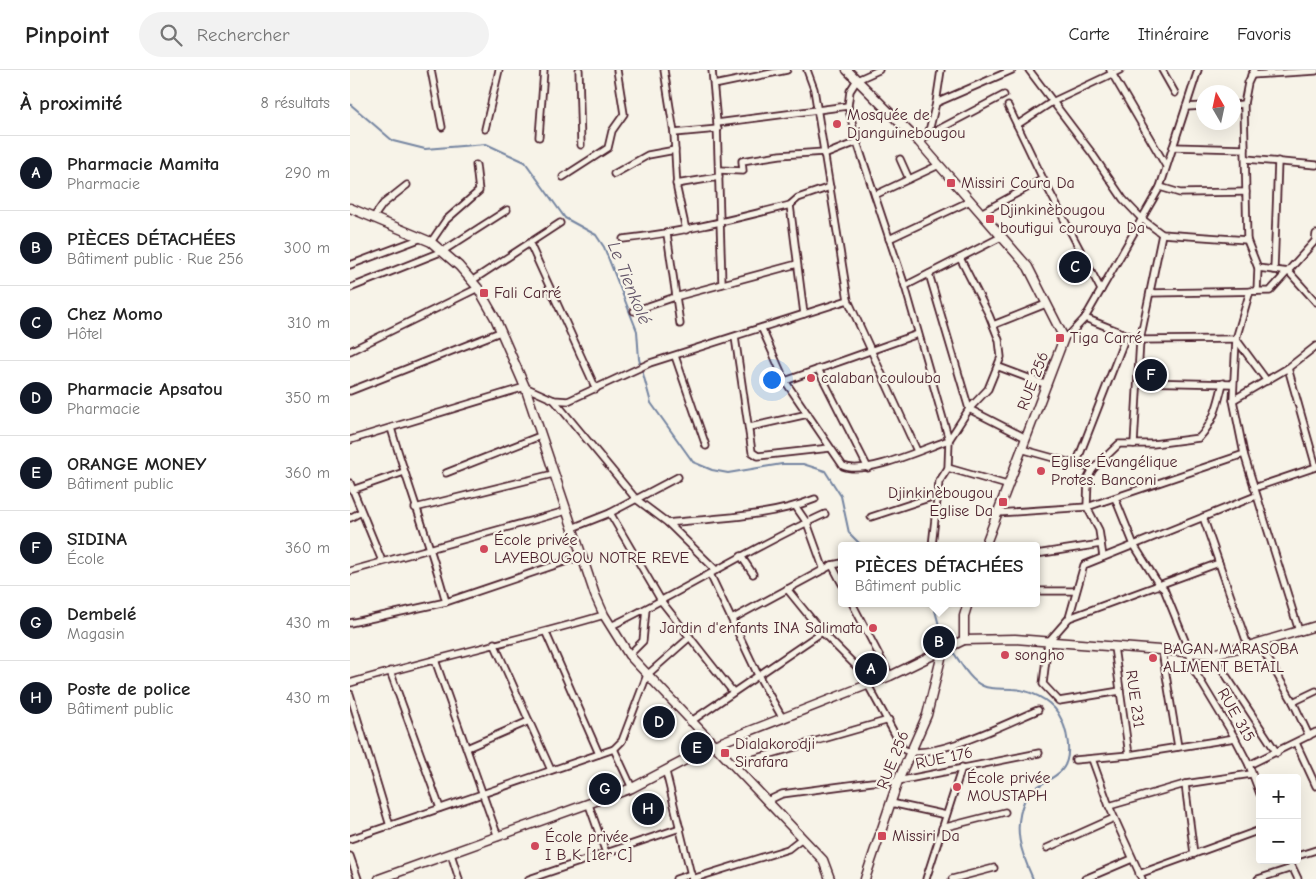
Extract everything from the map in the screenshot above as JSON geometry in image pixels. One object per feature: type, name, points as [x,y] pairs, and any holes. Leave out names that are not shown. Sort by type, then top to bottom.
[{"type":"street","points":[[430,70],[442,127]]},
{"type":"street","points":[[485,129],[499,70]]},
{"type":"street","points":[[539,137],[544,70]]},
{"type":"street","points":[[579,70],[582,145]]},
{"type":"street","points":[[563,177],[608,148],[612,131],[624,114],[617,70]]},
{"type":"street","points":[[664,70],[674,133],[676,184],[686,230]]},
{"type":"street","points":[[712,70],[718,126],[722,284]]},
{"type":"street","points":[[714,84],[787,70]]},
{"type":"street","points":[[807,70],[814,89],[848,300],[917,451]]},
{"type":"street","points":[[847,70],[919,142],[1028,267],[1064,338],[1085,318],[1160,187],[1198,70]]},
{"type":"street","points":[[879,70],[857,80],[850,91],[848,106],[857,142],[904,286],[949,440],[948,468],[938,482],[932,542]]},
{"type":"street","points":[[928,135],[936,103],[941,70]]},
{"type":"street","points":[[936,103],[1012,70]]},
{"type":"street","points":[[1029,70],[1091,152],[1123,199],[1142,219],[1162,234],[1247,240]]},
{"type":"street","points":[[1017,125],[1052,102],[1111,72],[1120,70]]},
{"type":"street","points":[[1162,70],[1175,93]]},
{"type":"street","points":[[1299,631],[1244,454],[1232,400],[1232,384],[1236,340],[1253,291],[1258,268],[1247,240],[1244,104],[1253,73],[1316,71]]},
{"type":"street","points":[[1111,72],[1166,166]]},
{"type":"street","points":[[919,142],[928,135],[1004,95]]},
{"type":"street","points":[[674,133],[848,106]]},
{"type":"street","points":[[1008,106],[1043,179],[1101,290]]},
{"type":"street","points":[[1186,107],[1196,106]]},
{"type":"street","points":[[719,170],[743,171],[742,161],[780,155],[824,154],[857,142]]},
{"type":"street","points":[[1173,147],[1245,148]]},
{"type":"street","points":[[614,174],[648,155],[675,150]]},
{"type":"street","points":[[900,158],[909,179]]},
{"type":"street","points":[[1246,159],[1316,165]]},
{"type":"street","points":[[1274,270],[1278,162]]},
{"type":"street","points":[[875,195],[938,165]]},
{"type":"street","points":[[431,242],[446,220],[479,191],[476,166]]},
{"type":"street","points":[[676,184],[719,177]]},
{"type":"street","points":[[981,213],[1043,179]]},
{"type":"street","points":[[373,218],[383,204],[407,184]]},
{"type":"street","points":[[623,239],[667,234],[720,223],[790,205],[798,198],[830,187]]},
{"type":"street","points":[[1160,187],[1180,193],[1246,192]]},
{"type":"street","points":[[889,239],[970,201]]},
{"type":"street","points":[[790,205],[804,314]]},
{"type":"street","points":[[350,208],[431,242],[473,280],[500,332],[525,387],[553,474],[604,615],[629,655],[690,722],[823,860],[830,879]]},
{"type":"street","points":[[350,288],[443,251],[507,210]]},
{"type":"street","points":[[473,280],[560,223]]},
{"type":"street","points":[[667,234],[680,324]]},
{"type":"street","points":[[1134,444],[1140,340],[1162,234]]},
{"type":"street","points":[[1150,293],[1270,291],[1315,241],[1316,234]]},
{"type":"street","points":[[904,286],[1001,237]]},
{"type":"street","points":[[350,265],[422,238]]},
{"type":"street","points":[[530,244],[596,389]]},
{"type":"street","points":[[762,329],[785,381],[843,466],[849,469],[868,468],[949,440],[969,409],[988,389],[1001,357],[999,340],[993,325],[960,258]]},
{"type":"street","points":[[634,311],[675,297],[797,264]]},
{"type":"street","points":[[1258,268],[1289,272],[1316,302]]},
{"type":"street","points":[[929,274],[969,409],[1026,438]]},
{"type":"street","points":[[350,351],[478,288]]},
{"type":"street","points":[[350,440],[525,387],[554,400],[568,401],[650,363],[762,329],[848,300]]},
{"type":"street","points":[[993,325],[1046,304]]},
{"type":"street","points":[[1085,318],[1140,340],[1236,340]]},
{"type":"street","points":[[350,391],[500,332]]},
{"type":"street","points":[[785,381],[918,334]]},
{"type":"street","points":[[1076,464],[1126,336]]},
{"type":"street","points":[[735,337],[754,455],[830,448]]},
{"type":"street","name":"RUE 256","points":[[986,542],[1064,338]]},
{"type":"street","points":[[1236,340],[1267,380]]},
{"type":"street","points":[[1232,400],[1288,368],[1316,346]]},
{"type":"street","points":[[675,356],[706,446]]},
{"type":"street","points":[[998,367],[1047,385]]},
{"type":"street","points":[[1254,488],[1316,467],[1288,368]]},
{"type":"street","points":[[818,369],[868,468]]},
{"type":"street","points":[[1138,382],[1232,384]]},
{"type":"street","points":[[1103,557],[1098,530],[1087,507],[1088,478],[1093,469],[1119,444],[1200,438],[1208,429],[1217,410],[1223,384]]},
{"type":"street","points":[[554,400],[636,499],[668,523],[716,570]]},
{"type":"street","points":[[750,427],[808,414]]},
{"type":"street","points":[[391,428],[415,508],[431,548],[446,602]]},
{"type":"street","points":[[446,473],[540,436]]},
{"type":"street","points":[[1021,449],[1093,469]]},
{"type":"street","points":[[997,513],[1087,507],[1244,454]]},
{"type":"street","points":[[948,468],[1008,485]]},
{"type":"street","points":[[382,561],[351,487],[404,472]]},
{"type":"street","points":[[415,508],[553,474]]},
{"type":"street","points":[[572,528],[610,513],[678,477]]},
{"type":"street","points":[[871,517],[938,495]]},
{"type":"street","points":[[1120,691],[1059,701],[1043,684],[1048,642],[1069,618],[1084,565],[1256,496]]},
{"type":"street","name":"RUE 315","points":[[1114,498],[1134,545],[1159,585],[1164,589],[1190,653],[1191,665],[1235,738],[1249,765],[1256,785]]},
{"type":"street","points":[[668,523],[796,507],[815,499]]},
{"type":"street","points":[[796,507],[807,523],[824,570]]},
{"type":"street","points":[[350,571],[566,510]]},
{"type":"street","points":[[350,518],[361,512]]},
{"type":"street","points":[[610,513],[662,602],[733,692]]},
{"type":"street","points":[[611,626],[662,602],[741,556],[826,514]]},
{"type":"street","points":[[1203,517],[1248,646]]},
{"type":"street","points":[[1040,553],[1101,544]]},
{"type":"street","points":[[350,623],[446,602],[582,556]]},
{"type":"street","points":[[741,556],[753,574]]},
{"type":"street","points":[[1069,618],[1219,563]]},
{"type":"street","points":[[732,619],[832,565],[838,564]]},
{"type":"street","points":[[832,565],[838,576]]},
{"type":"street","points":[[710,574],[758,675],[783,718]]},
{"type":"street","points":[[787,589],[822,632],[870,684],[903,749],[910,753],[937,750],[975,737],[1038,710]]},
{"type":"street","points":[[1040,591],[1076,592]]},
{"type":"street","points":[[854,607],[890,676]]},
{"type":"street","points":[[964,640],[964,616],[967,607]]},
{"type":"street","points":[[629,655],[643,641],[646,610]]},
{"type":"street","points":[[350,683],[494,644],[546,633],[604,615]]},
{"type":"street","points":[[379,879],[632,788],[666,772],[714,745],[890,676],[964,640],[1015,639],[1212,654],[1248,646],[1316,626]]},
{"type":"street","points":[[690,722],[822,632]]},
{"type":"street","points":[[546,633],[598,754]]},
{"type":"street","points":[[350,839],[614,749],[622,741],[647,675],[690,637]]},
{"type":"street","points":[[1259,643],[1293,702],[1309,736]]},
{"type":"street","points":[[494,644],[551,770]]},
{"type":"street","name":"RUE 231","points":[[1114,647],[1129,755]]},
{"type":"street","name":"RUE 256","points":[[865,879],[898,781],[927,715],[943,650]]},
{"type":"street","points":[[1162,651],[1178,747]]},
{"type":"street","points":[[1212,654],[1276,754]]},
{"type":"street","points":[[436,660],[498,837]]},
{"type":"street","points":[[390,671],[440,808]]},
{"type":"street","points":[[1293,702],[1316,691]]},
{"type":"street","points":[[350,694],[390,826]]},
{"type":"street","points":[[733,765],[889,720]]},
{"type":"street","points":[[467,748],[529,721]]},
{"type":"street","points":[[1249,765],[1276,754],[1316,732]]},
{"type":"street","points":[[1075,760],[1092,760],[1129,755],[1235,738]]},
{"type":"street","points":[[1296,743],[1316,786]]},
{"type":"street","points":[[614,749],[632,788]]},
{"type":"street","name":"RUE 176","points":[[767,801],[782,794],[872,782],[898,781],[1039,753]]},
{"type":"street","points":[[1092,760],[1109,806],[1140,876],[1256,831]]},
{"type":"street","points":[[926,879],[962,767]]},
{"type":"street","points":[[666,772],[692,877]]},
{"type":"street","points":[[1109,806],[1185,784],[1251,774]]},
{"type":"street","points":[[1185,784],[1194,854]]},
{"type":"street","points":[[891,803],[946,815]]},
{"type":"street","points":[[589,805],[606,853]]},
{"type":"street","points":[[942,828],[1005,812]]},
{"type":"street","points":[[1047,848],[1114,818]]},
{"type":"street","points":[[529,879],[680,828]]},
{"type":"street","points":[[676,879],[692,877],[788,849],[802,838]]},
{"type":"street","points":[[1301,855],[1316,850]]},
{"type":"street","points":[[451,854],[459,879]]},
{"type":"street","points":[[350,856],[358,879]]},
{"type":"street","points":[[1085,879],[1132,859]]},
{"type":"street","points":[[1290,864],[1298,879]]},
{"type":"street","points":[[952,879],[994,868]]},
{"type":"street","points":[[1258,879],[1292,868]]},
{"type":"waterway","name":"Le Tienkolé","points":[[350,104],[393,141],[425,149],[486,144],[525,162],[565,218],[596,235],[604,247],[637,331],[639,359],[651,403],[693,462],[712,470],[728,473],[782,464],[803,464],[825,471],[841,496],[849,533],[858,542]]},
{"type":"waterway","name":"Le Tienkolé","points":[[934,607],[941,633],[949,645]]},
{"type":"waterway","name":"Le Tienkolé","points":[[951,649],[969,675],[978,683],[990,688],[1032,693],[1054,708],[1064,726],[1068,742],[1065,765],[1057,775],[1028,795],[1021,810],[1019,820],[1020,840],[1033,879]]},
{"type":"place","name":"Mosquée de Djanguinebougou","points":[[837,124]]},
{"type":"place","name":"Missiri Coura Da","points":[[951,183]]},
{"type":"place","name":"Djinkinèbougou boutigui courouya Da","points":[[990,219]]},
{"type":"place","name":"Chez Momo","points":[[1075,267]]},
{"type":"place","name":"Fali Carré","points":[[484,293]]},
{"type":"place","name":"Tiga Carré","points":[[1060,338]]},
{"type":"place","name":"SIDINA","points":[[1151,375]]},
{"type":"place","name":"calaban coulouba","points":[[811,378]]},
{"type":"place","name":"Eglise Évangélique Protes. Banconi","points":[[1041,471]]},
{"type":"place","name":"Djinkinèbougou Eglise Da","points":[[1003,502]]},
{"type":"place","name":"École privée LAYEBOUGOU NOTRE REVE","points":[[484,549]]},
{"type":"place","name":"Jardin d'enfants INA Salimata","points":[[873,628]]},
{"type":"place","name":"PIÈCES DÉTACHÉES","points":[[939,642]]},
{"type":"place","name":"songho","points":[[1005,655]]},
{"type":"place","name":"BAGAN MARASOBA ALIMENT BETAIL","points":[[1153,658]]},
{"type":"place","name":"Pharmacie Mamita","points":[[871,669]]},
{"type":"place","name":"Pharmacie Apsatou","points":[[659,722]]},
{"type":"place","name":"ORANGE MONEY","points":[[697,748]]},
{"type":"place","name":"Dialakorodji Sirafara","points":[[725,753]]},
{"type":"place","name":"École privée MOUSTAPH","points":[[957,787]]},
{"type":"place","name":"Dembelé","points":[[605,789]]},
{"type":"place","name":"Poste de police","points":[[648,809]]},
{"type":"place","name":"Missiri Da","points":[[882,836]]},
{"type":"place","name":"École privée I B K [1er C]","points":[[535,846]]}]
